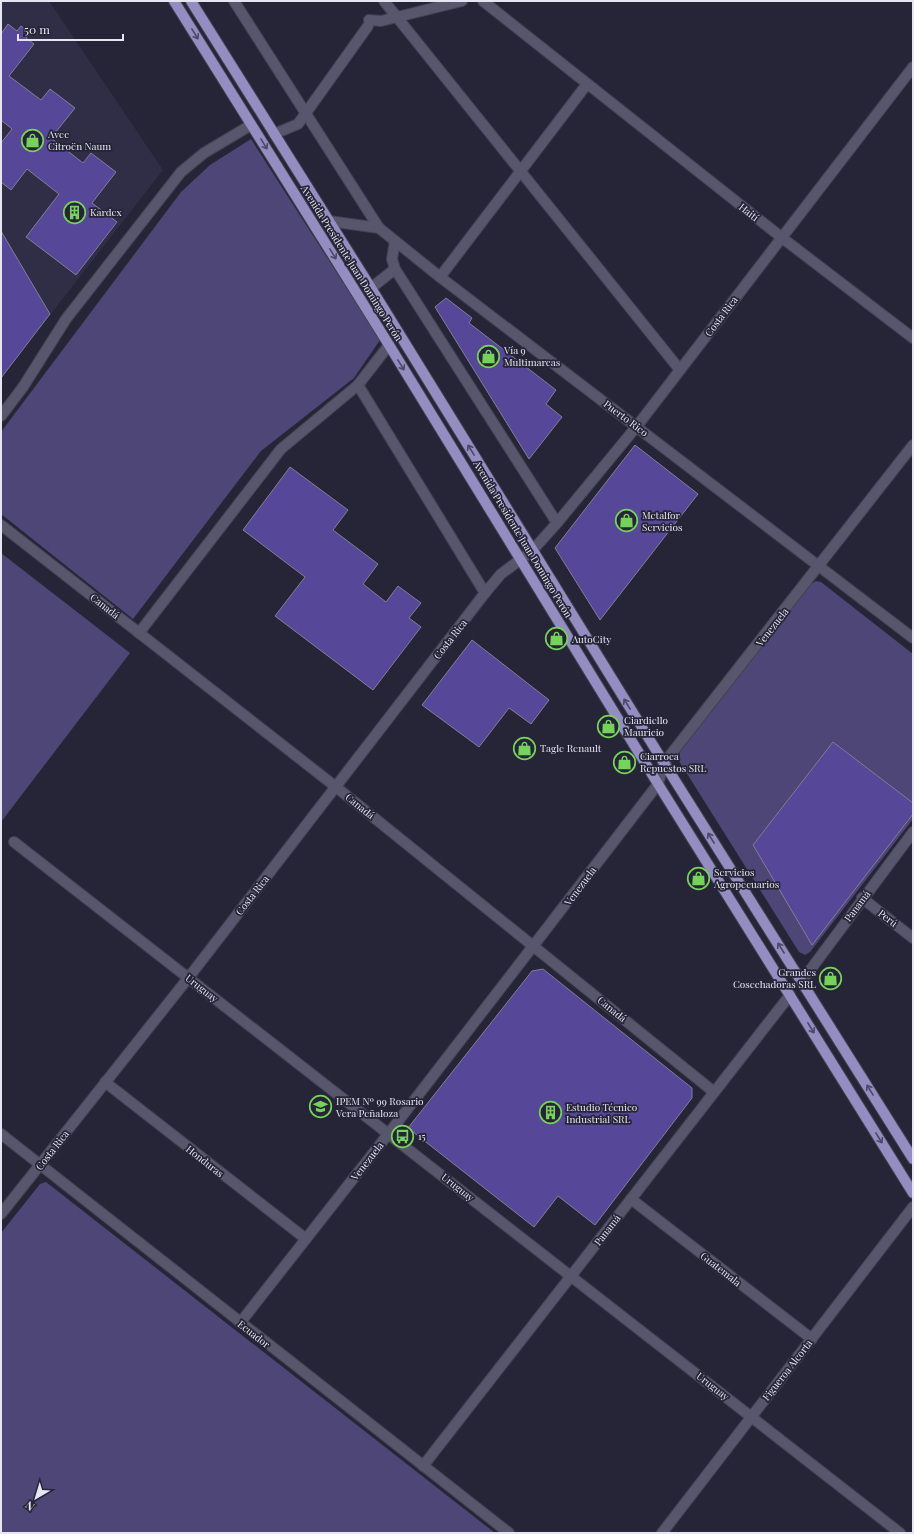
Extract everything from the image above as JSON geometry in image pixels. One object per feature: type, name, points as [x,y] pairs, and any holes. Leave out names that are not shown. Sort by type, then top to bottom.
[{"type":"main road","name":"Avenida Presidente Juan Domingo Perón","points":[[174,1],[389,345],[658,784],[913,1193]]},
{"type":"main road","name":"Avenida Presidente Juan Domingo Perón","points":[[191,1],[371,288],[664,763],[913,1159]]},
{"type":"street","points":[[234,1],[379,228]]},
{"type":"street","points":[[384,1],[680,370]]},
{"type":"street","points":[[274,134],[298,124],[368,23],[462,1]]},
{"type":"street","name":"Haití","points":[[483,1],[781,237],[913,338]]},
{"type":"street","name":"Costa Rica","points":[[1,1214],[41,1166],[485,594],[501,574],[522,560],[532,551],[557,523],[636,426],[913,67]]},
{"type":"street","points":[[440,277],[587,84]]},
{"type":"street","points":[[1,416],[23,387],[66,319],[181,172],[204,153],[251,125]]},
{"type":"street","points":[[329,221],[379,228]]},
{"type":"street","name":"Puerto Rico","points":[[379,228],[440,277],[913,638]]},
{"type":"street","points":[[395,241],[392,259],[395,269],[557,523]]},
{"type":"street","points":[[371,288],[395,269]]},
{"type":"street","points":[[139,633],[281,449],[358,385],[389,345]]},
{"type":"street","points":[[358,385],[485,594]]},
{"type":"street","name":"Venezuela","points":[[240,1323],[389,1133],[658,784],[664,763],[913,446]]},
{"type":"street","name":"Canadá","points":[[1,525],[336,787],[534,945],[714,1092]]},
{"type":"street","name":"Panamá","points":[[802,981],[862,898],[913,832]]},
{"type":"street","name":"Uruguay","points":[[14,842],[752,1416],[900,1533]]},
{"type":"street","name":"Perú","points":[[862,898],[913,938]]},
{"type":"street","name":"Panamá","points":[[423,1466],[790,995]]},
{"type":"street","name":"Honduras","points":[[105,1082],[306,1239]]},
{"type":"street","name":"Ecuador","points":[[1,1134],[509,1533]]},
{"type":"street","name":"Guatemala","points":[[631,1199],[812,1339]]},
{"type":"street","name":"Figueroa Alcorta","points":[[662,1533],[913,1207]]},
{"type":"shaded area","points":[[1,1],[49,1],[163,170],[50,315],[1,231]]},
{"type":"shaded area","points":[[251,139],[380,340],[354,378],[261,451],[133,619],[1,514],[1,432],[181,192],[210,165]]},
{"type":"shaded area","points":[[1,553],[130,653],[1,822]]},
{"type":"shaded area","points":[[816,581],[821,582],[913,654],[913,803],[833,742],[753,845],[812,944],[913,814],[913,819],[810,952],[805,955],[799,952],[679,761],[680,751],[811,584]]},
{"type":"shaded area","points":[[46,1182],[495,1533],[1,1533],[1,1233],[40,1184]]},
{"type":"building","points":[[8,24],[17,31],[21,26],[30,33],[26,38],[34,44],[9,76],[41,100],[50,89],[75,108],[51,138],[83,163],[91,153],[116,172],[92,203],[117,222],[76,275],[26,237],[59,194],[27,169],[11,190],[1,182],[1,143],[12,129],[1,120],[1,34]]},
{"type":"building","points":[[1,231],[50,314],[1,378]]},
{"type":"building","name":"Vía 9 Multimarcas","points":[[446,298],[472,318],[469,323],[556,390],[546,404],[562,417],[529,459],[435,307]]},
{"type":"building","name":"Metalfor Servicios","points":[[635,445],[698,494],[600,620],[555,548]]},
{"type":"building","points":[[290,467],[348,510],[333,530],[378,564],[363,584],[386,602],[398,586],[421,603],[409,618],[421,627],[373,690],[275,616],[305,577],[243,530]]},
{"type":"building","points":[[472,640],[549,700],[531,724],[509,708],[479,747],[422,705]]},
{"type":"building","points":[[833,742],[913,803],[913,814],[812,945],[753,845]]},
{"type":"building","name":"Estudio Técnico Industrial SRL","points":[[543,969],[692,1088],[692,1098],[595,1225],[558,1196],[534,1227],[408,1128],[532,971]]},
{"type":"place","name":"Avec Citroën Naum","points":[[32,140]]},
{"type":"place","name":"Kardex","points":[[74,212]]},
{"type":"place","name":"Vía 9 Multimarcas","points":[[489,356]]},
{"type":"place","name":"Metalfor Servicios","points":[[626,521]]},
{"type":"place","name":"AutoCity","points":[[557,639]]},
{"type":"place","name":"Ciardiello Mauricio","points":[[609,726]]},
{"type":"place","name":"Tagle Renault","points":[[525,748]]},
{"type":"place","name":"Ciarroca Repuestos SRL","points":[[624,762]]},
{"type":"place","name":"Servicios Agropecuarios","points":[[699,878]]},
{"type":"place","name":"Grandes Cosechadoras SRL","points":[[831,978]]},
{"type":"place","name":"IPEM Nº 99 Rosario Vera Peñaloza","points":[[321,1107]]},
{"type":"place","name":"Estudio Técnico Industrial SRL","points":[[550,1113]]},
{"type":"place","name":"15","points":[[403,1136]]}]
